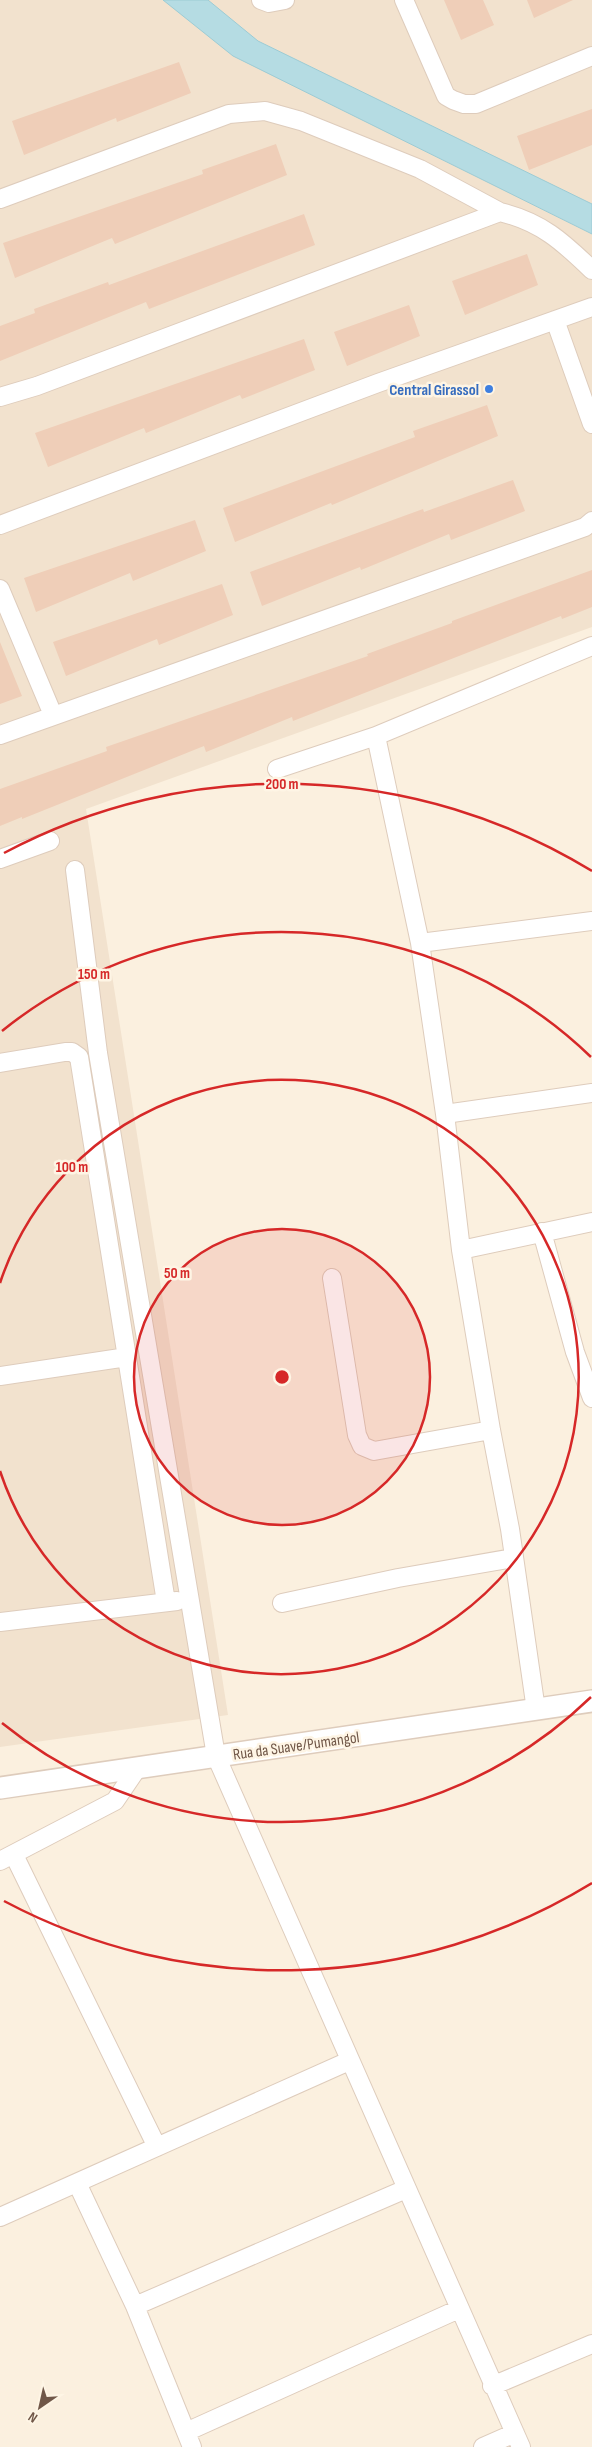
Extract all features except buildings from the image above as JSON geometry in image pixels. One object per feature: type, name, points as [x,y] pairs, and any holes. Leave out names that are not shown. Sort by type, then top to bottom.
[{"type":"street","points":[[261,0],[269,3],[285,0]]},
{"type":"street","points":[[404,0],[446,96],[452,100],[476,104],[592,56]]},
{"type":"street","points":[[0,199],[229,114],[265,111],[300,121],[420,169],[500,212],[525,218],[565,244],[592,270]]},
{"type":"street","points":[[0,397],[37,386],[500,212]]},
{"type":"street","points":[[0,525],[369,387],[592,307]]},
{"type":"street","points":[[555,320],[592,424]]},
{"type":"street","points":[[0,735],[585,527],[592,522]]},
{"type":"street","points":[[0,590],[53,715]]},
{"type":"street","points":[[277,769],[376,736],[592,646]]},
{"type":"street","points":[[376,736],[420,943],[445,1114],[461,1250],[513,1558],[536,1710]]},
{"type":"street","points":[[0,859],[50,841]]},
{"type":"street","points":[[75,870],[98,1053],[216,1756],[492,2386],[518,2440],[483,2447]]},
{"type":"street","points":[[420,943],[592,921]]},
{"type":"street","points":[[0,1063],[65,1052],[72,1052],[79,1057],[166,1602]]},
{"type":"street","points":[[445,1114],[592,1093]]},
{"type":"street","points":[[461,1250],[592,1222]]},
{"type":"street","points":[[542,1232],[575,1352],[592,1398]]},
{"type":"street","points":[[332,1278],[357,1435],[362,1446],[374,1451],[491,1430]]},
{"type":"street","points":[[0,1376],[127,1357]]},
{"type":"street","points":[[282,1603],[398,1578],[513,1558]]},
{"type":"street","points":[[0,1621],[190,1599]]},
{"type":"street","name":"Rua da Suave/Pumangol","points":[[0,1788],[136,1770],[216,1756],[592,1701]]},
{"type":"street","points":[[136,1770],[114,1801],[7,1858],[156,2147]]},
{"type":"street","points":[[0,2217],[349,2061]]},
{"type":"street","points":[[77,2184],[135,2306],[189,2440],[459,2309]]},
{"type":"street","points":[[135,2306],[406,2189]]},
{"type":"street","points":[[492,2386],[592,2344]]},
{"type":"shaded area","points":[[0,0],[592,0],[592,627],[86,809],[228,1715],[0,1747]]},
{"type":"water","points":[[163,0],[208,0],[258,41],[592,204],[592,234],[233,56]]},
{"type":"place","name":"Central Girassol","points":[[489,389]]}]
